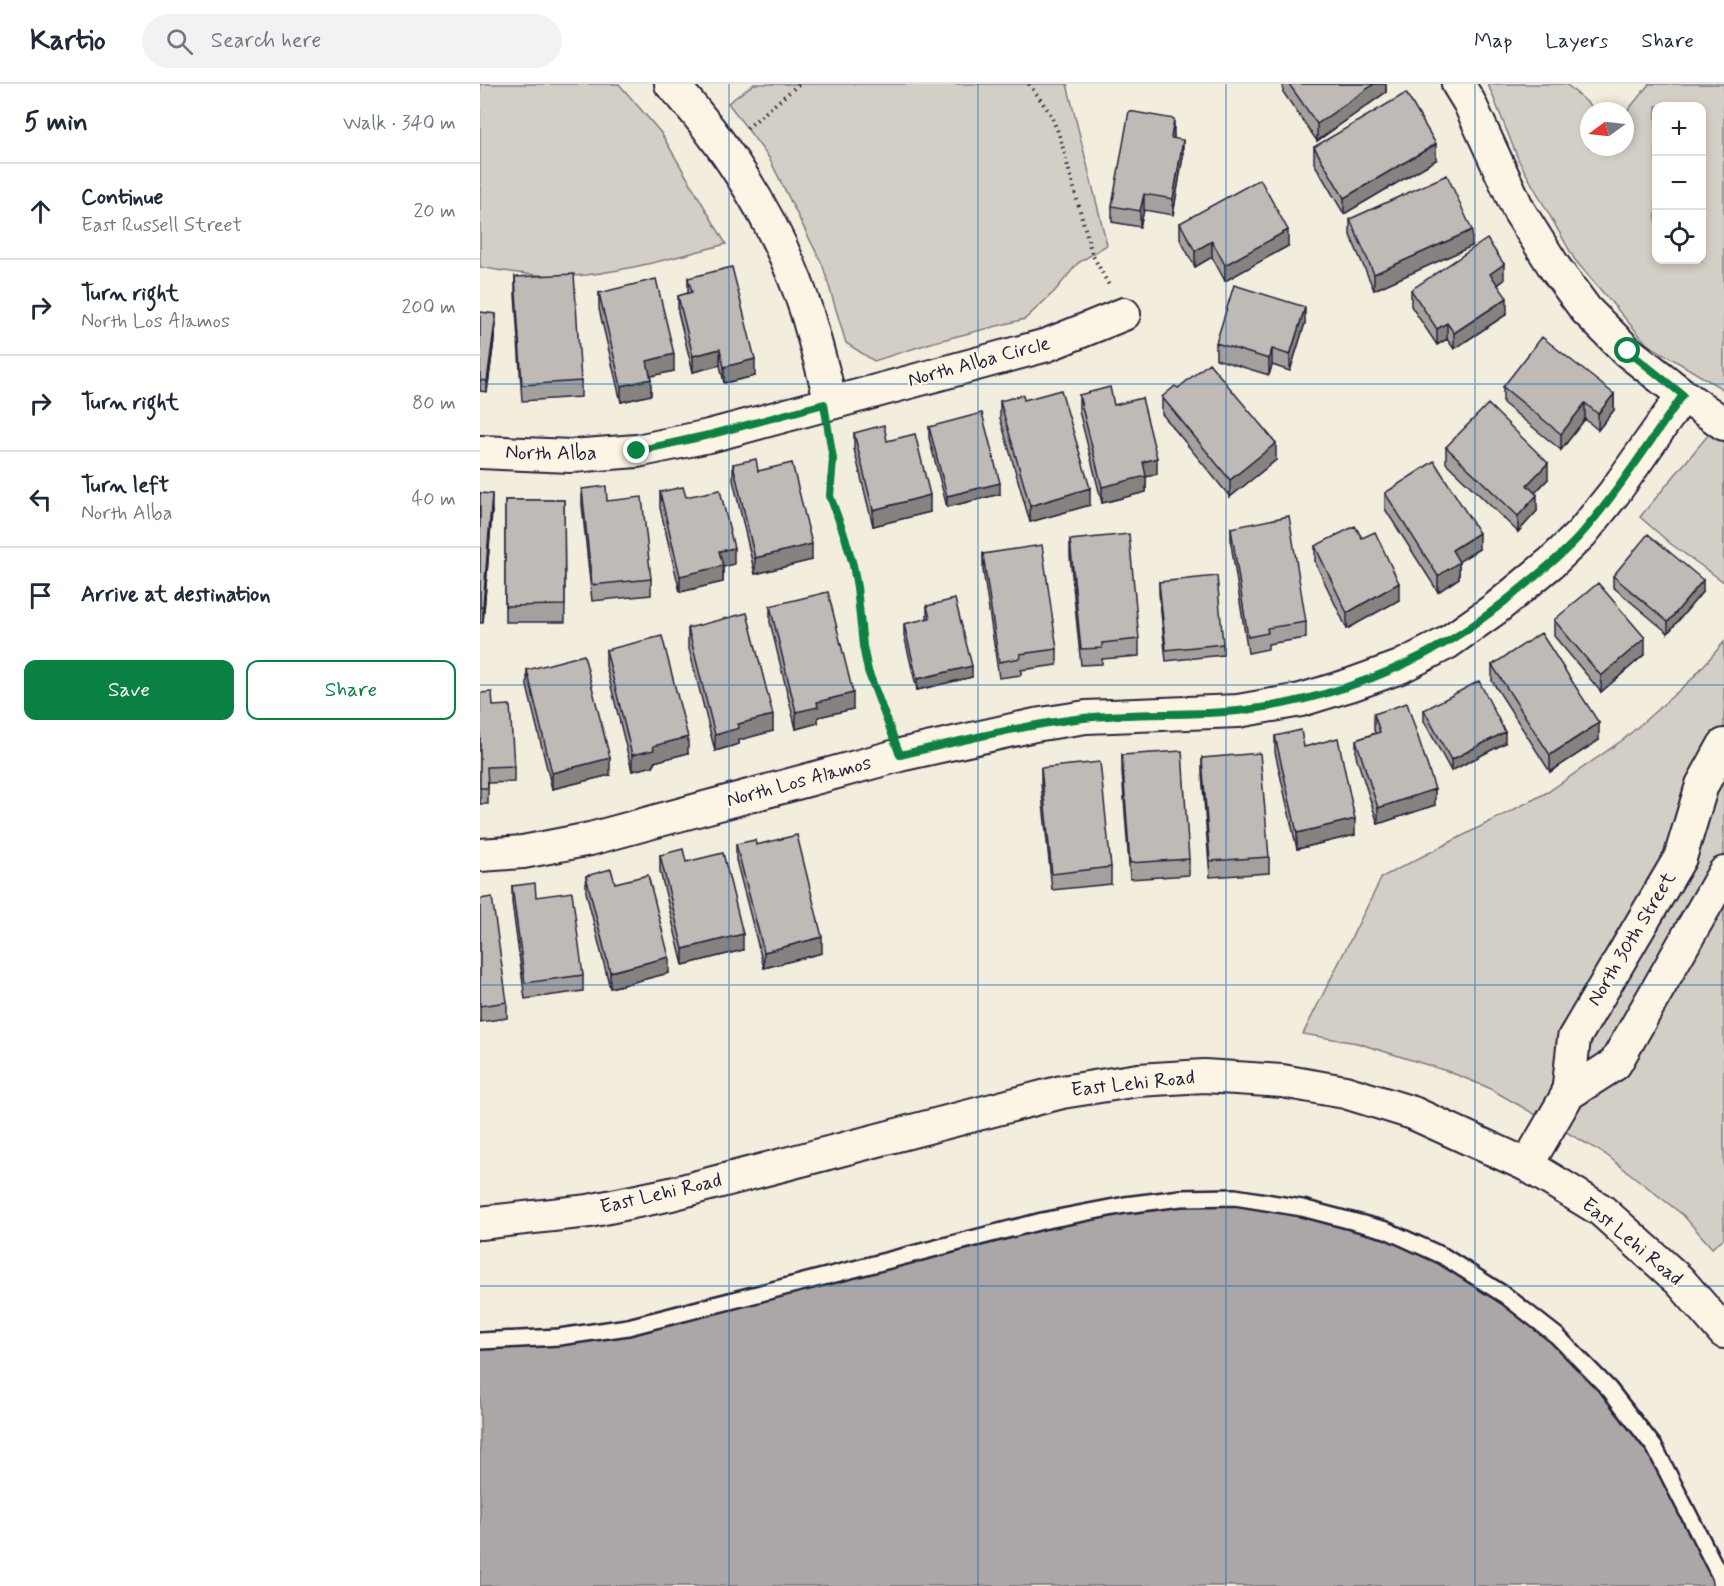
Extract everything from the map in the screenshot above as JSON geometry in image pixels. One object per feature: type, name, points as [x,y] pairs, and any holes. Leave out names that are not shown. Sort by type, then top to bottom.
[{"type":"street","points":[[671,84],[680,92],[723,148],[751,190],[781,248],[805,308],[828,403]]},
{"type":"street","points":[[1458,84],[1519,212],[1555,268],[1594,318],[1628,351],[1724,424]]},
{"type":"street","name":"North Alba Circle","points":[[828,403],[1047,345],[1124,314]]},
{"type":"street","name":"North Los Alamos","points":[[480,855],[523,852],[591,839],[900,755],[1035,724],[1076,719],[1238,711],[1300,700],[1400,667],[1447,643],[1485,616],[1552,562],[1582,533],[1614,494],[1683,395]]},
{"type":"street","name":"North Alba","points":[[480,452],[571,456],[637,451],[709,435],[828,403]]},
{"type":"street","name":"North 30th Street","points":[[1527,1165],[1568,1094],[1574,1038],[1680,858],[1713,791],[1724,745]]},
{"type":"street","name":"North 30th Street","points":[[1568,1094],[1615,1064],[1724,873]]},
{"type":"street","name":"East Lehi Road","points":[[480,1223],[589,1211],[671,1194],[1062,1092],[1138,1080],[1204,1076],[1282,1081],[1345,1092],[1413,1113],[1527,1165],[1601,1210],[1680,1281],[1724,1332]]},
{"type":"lane","points":[[480,1341],[559,1337],[628,1326],[1042,1221],[1125,1205],[1181,1198],[1234,1197],[1302,1208],[1386,1230],[1443,1256],[1506,1296],[1557,1336],[1609,1389],[1655,1448],[1688,1510],[1720,1576],[1722,1586]]},
{"type":"path","points":[[723,148],[799,84]]},
{"type":"path","points":[[1029,84],[1050,112],[1059,134],[1092,254],[1124,314]]},
{"type":"path","points":[[828,403],[833,459],[830,496],[853,565],[868,671],[900,755]]},
{"type":"shaded area","points":[[480,84],[619,84],[661,133],[726,244],[639,266],[586,275],[533,274],[480,267]]},
{"type":"shaded area","points":[[754,84],[1067,84],[1107,245],[1078,263],[1054,292],[1025,319],[934,342],[874,361],[846,343],[823,266],[769,158],[728,103]]},
{"type":"shaded area","points":[[1488,84],[1566,84],[1587,102],[1580,102],[1580,156],[1634,156],[1634,103],[1649,84],[1724,84],[1724,390],[1647,344],[1575,260],[1519,161]]},
{"type":"shaded area","points":[[1724,416],[1724,582],[1671,544],[1640,517]]},
{"type":"shaded area","points":[[1724,642],[1724,1238],[1712,1248],[1683,1215],[1605,1154],[1487,1087],[1447,1071],[1357,1043],[1303,1034],[1382,877],[1548,792],[1624,739],[1692,679]]},
{"type":"shaded area","points":[[1181,1198],[1302,1208],[1443,1256],[1557,1336],[1655,1448],[1722,1586],[480,1586],[480,1341],[559,1337],[931,1249]]},
{"type":"building","points":[[1289,84],[1374,84],[1317,124]]},
{"type":"building","points":[[1406,93],[1436,144],[1344,198],[1314,147]]},
{"type":"building","points":[[1129,111],[1174,119],[1171,138],[1183,140],[1173,199],[1144,194],[1140,211],[1112,206]]},
{"type":"building","points":[[1447,175],[1472,230],[1374,274],[1350,219]]},
{"type":"building","points":[[1260,179],[1288,230],[1225,265],[1212,241],[1195,251],[1180,223]]},
{"type":"building","points":[[1487,239],[1504,264],[1490,274],[1507,298],[1454,333],[1447,323],[1437,329],[1411,290]]},
{"type":"building","points":[[732,267],[755,359],[724,367],[720,349],[693,356],[678,296],[692,292],[688,278]]},
{"type":"building","points":[[574,274],[581,381],[522,385],[515,277]]},
{"type":"building","points":[[656,279],[674,354],[647,361],[651,379],[621,386],[599,293]]},
{"type":"building","points":[[1234,285],[1305,307],[1290,355],[1272,349],[1269,359],[1216,343]]},
{"type":"building","points":[[480,312],[496,314],[487,381],[480,380]]},
{"type":"building","points":[[1542,337],[1614,394],[1598,414],[1585,403],[1561,434],[1503,387]]},
{"type":"building","points":[[1209,363],[1276,443],[1230,480],[1162,397],[1175,386],[1178,388]]},
{"type":"building","points":[[1110,387],[1114,405],[1142,398],[1157,458],[1143,462],[1146,476],[1102,487],[1079,395]]},
{"type":"building","points":[[1061,390],[1090,488],[1030,506],[1000,401],[1023,395],[1024,400]]},
{"type":"building","points":[[1488,404],[1548,463],[1527,485],[1537,495],[1518,516],[1446,447]]},
{"type":"building","points":[[982,413],[1000,483],[947,496],[929,427]]},
{"type":"building","points":[[884,425],[887,441],[915,434],[930,495],[873,510],[854,433]]},
{"type":"building","points":[[756,459],[758,471],[792,463],[812,544],[755,558],[733,464]]},
{"type":"building","points":[[1434,461],[1479,533],[1452,550],[1459,562],[1438,576],[1385,493]]},
{"type":"building","points":[[606,486],[607,501],[642,497],[651,579],[592,585],[582,489]]},
{"type":"building","points":[[683,487],[686,497],[720,490],[734,548],[719,551],[723,566],[680,576],[660,492]]},
{"type":"building","points":[[480,493],[492,494],[483,607],[480,607]]},
{"type":"building","points":[[505,500],[564,500],[565,605],[505,606]]},
{"type":"building","points":[[1289,516],[1306,622],[1267,628],[1268,633],[1248,637],[1231,528]]},
{"type":"building","points":[[1355,526],[1362,538],[1375,532],[1399,583],[1347,613],[1315,546]]},
{"type":"building","points":[[1129,534],[1139,639],[1102,643],[1102,648],[1081,649],[1070,540]]},
{"type":"building","points":[[1648,534],[1703,580],[1668,622],[1613,576]]},
{"type":"building","points":[[1042,545],[1057,649],[1020,654],[1021,658],[999,662],[983,554]]},
{"type":"building","points":[[1217,576],[1223,644],[1166,650],[1159,582]]},
{"type":"building","points":[[1598,583],[1645,638],[1601,676],[1554,620]]},
{"type":"building","points":[[828,592],[853,693],[817,702],[818,707],[796,712],[770,606]]},
{"type":"building","points":[[955,599],[972,666],[917,679],[904,624],[930,618],[927,606]]},
{"type":"building","points":[[747,613],[773,715],[738,724],[739,728],[715,735],[688,628]]},
{"type":"building","points":[[1541,633],[1599,723],[1550,755],[1492,665]]},
{"type":"building","points":[[662,636],[688,737],[653,746],[654,750],[632,755],[606,650]]},
{"type":"building","points":[[584,655],[610,758],[552,773],[527,670]]},
{"type":"building","points":[[1479,681],[1505,732],[1451,760],[1424,710]]},
{"type":"building","points":[[492,692],[493,706],[510,705],[514,766],[487,767],[488,788],[480,788],[480,693]]},
{"type":"building","points":[[1407,703],[1435,789],[1378,808],[1356,740],[1380,732],[1374,714]]},
{"type":"building","points":[[1301,730],[1304,747],[1338,738],[1355,819],[1297,833],[1275,736]]},
{"type":"building","points":[[1182,751],[1189,859],[1130,863],[1122,755]]},
{"type":"building","points":[[1260,753],[1269,857],[1210,861],[1202,758]]},
{"type":"building","points":[[1100,762],[1111,867],[1052,874],[1041,768]]},
{"type":"building","points":[[797,835],[822,937],[764,952],[736,844],[755,840],[756,845]]},
{"type":"building","points":[[683,849],[686,862],[723,853],[743,934],[683,949],[660,855]]},
{"type":"building","points":[[611,869],[615,883],[648,875],[669,957],[610,972],[586,876]]},
{"type":"building","points":[[535,883],[536,897],[572,892],[583,975],[525,983],[512,886]]},
{"type":"building","points":[[492,897],[507,1002],[480,1006],[480,899]]},
{"type":"route","points":[[637,451],[709,435],[824,404],[833,459],[830,496],[853,565],[868,671],[900,755],[1035,724],[1086,717],[1238,711],[1300,700],[1400,667],[1447,643],[1495,609],[1552,562],[1582,533],[1614,494],[1683,395],[1628,351]]}]
